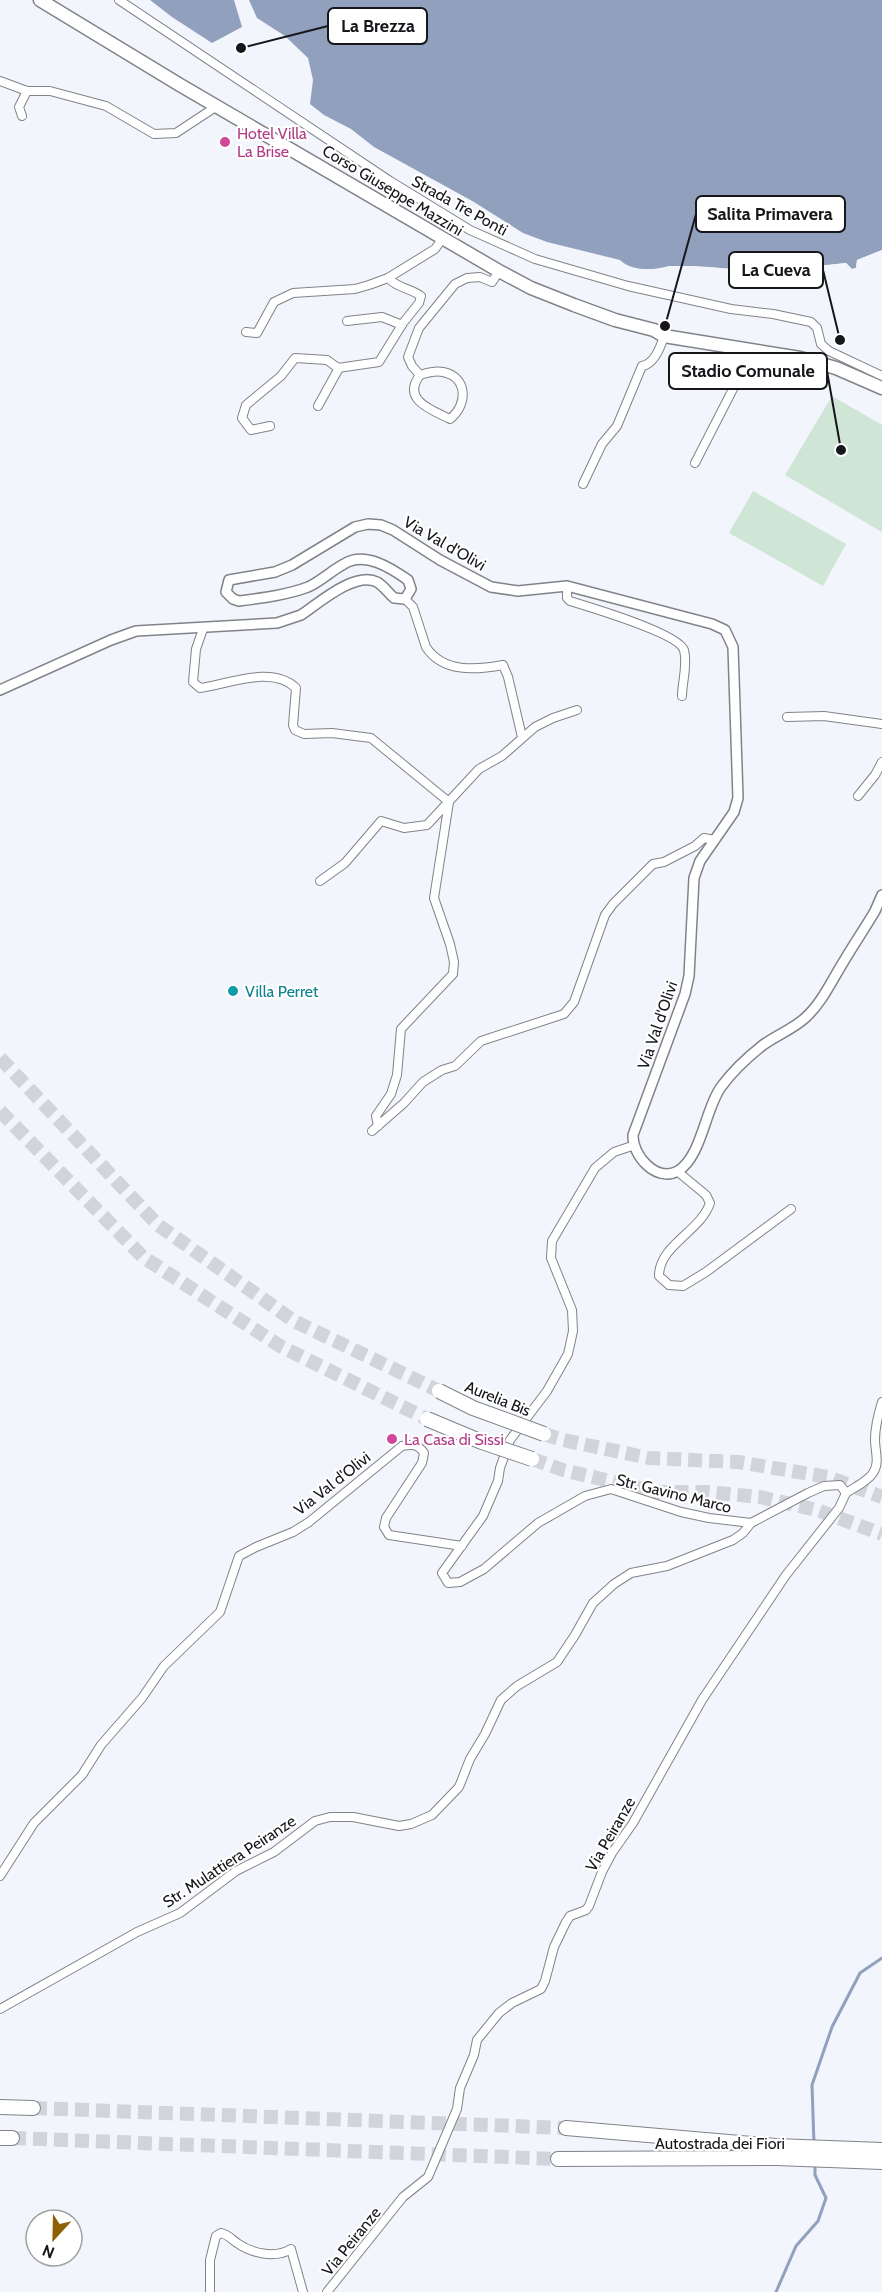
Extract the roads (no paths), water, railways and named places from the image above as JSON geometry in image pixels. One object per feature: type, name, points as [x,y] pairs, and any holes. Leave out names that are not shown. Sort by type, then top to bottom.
[{"type":"highway","name":"Aurelia Bis","points":[[439,1391],[473,1408],[544,1434]]},
{"type":"highway","points":[[427,1419],[532,1460]]},
{"type":"highway","points":[[0,2107],[33,2108]]},
{"type":"highway","name":"Autostrada dei Fiori","points":[[567,2128],[776,2146],[882,2150]]},
{"type":"highway","name":"Autostrada dei Fiori","points":[[558,2158],[776,2158],[882,2162]]},
{"type":"main road","name":"Corso Giuseppe Mazzini","points":[[40,0],[442,239],[531,288],[615,320],[654,330],[664,336],[800,357],[836,368],[882,388]]},
{"type":"street","name":"Strada Tre Ponti","points":[[119,0],[390,181],[470,230],[535,259],[628,286],[731,309],[773,314],[811,322],[817,328],[821,344],[829,351],[882,376]]},
{"type":"street","points":[[0,81],[27,91],[50,91],[106,106],[154,134],[176,133],[217,106]]},
{"type":"street","points":[[22,116],[19,107],[27,91]]},
{"type":"street","points":[[246,332],[256,333],[274,302],[293,293],[355,289],[388,278],[435,249],[442,239]]},
{"type":"street","points":[[420,375],[408,357],[419,328],[455,284],[467,278],[480,277],[492,282],[499,271]]},
{"type":"street","points":[[270,426],[251,430],[242,418],[246,405],[281,376],[295,358],[327,360],[339,368],[379,362],[419,303],[421,296],[413,290],[394,285],[388,278]]},
{"type":"street","points":[[347,321],[382,317],[402,325]]},
{"type":"street","points":[[583,484],[602,444],[617,426],[642,366],[651,361],[664,336]]},
{"type":"street","points":[[695,463],[753,350]]},
{"type":"street","points":[[318,406],[339,368]]},
{"type":"street","points":[[433,371],[454,376],[464,391],[464,400],[450,419],[418,402],[414,393],[416,380],[420,375],[433,371]]},
{"type":"street","name":"Via Val d'Olivi","points":[[405,598],[411,589],[408,580],[366,559],[345,563],[306,588],[271,596],[239,601],[232,599],[226,592],[226,586],[229,580],[275,572],[292,565],[355,526],[381,525],[491,587],[518,591],[567,586],[712,624],[729,634],[733,647],[738,798],[734,812],[700,861],[694,878],[689,975],[685,993],[635,1128],[632,1146]]},
{"type":"street","points":[[0,690],[125,634],[150,630],[203,629],[277,623],[301,615],[348,584],[363,579],[377,583],[394,598],[405,598],[413,608],[426,647],[444,662],[469,669],[503,665],[522,737]]},
{"type":"street","points":[[567,586],[567,598],[570,601],[630,621],[679,643],[684,649],[685,663],[682,696]]},
{"type":"street","points":[[203,629],[196,649],[194,682],[200,688],[254,678],[279,678],[289,681],[296,688],[293,725],[295,730],[304,734],[332,733],[371,738],[449,802]]},
{"type":"street","points":[[320,881],[345,863],[381,821],[404,828],[427,825],[479,769],[502,756],[522,737],[553,718],[577,710]]},
{"type":"street","points":[[787,717],[824,716],[882,724]]},
{"type":"street","points":[[858,796],[882,762]]},
{"type":"street","points":[[449,802],[434,898],[450,944],[454,962],[453,974],[401,1029],[397,1075],[391,1094],[376,1116],[375,1129],[423,1082],[442,1070],[455,1066],[481,1041],[564,1014],[574,1002],[605,915],[613,903],[653,864],[664,862],[704,838],[715,840]]},
{"type":"street","points":[[462,1546],[483,1516],[492,1498],[510,1440],[547,1391],[568,1354],[573,1331],[572,1310],[551,1258],[552,1241],[595,1168],[614,1152],[632,1146],[640,1160],[652,1169],[666,1173],[677,1171],[690,1158],[712,1103],[721,1087],[763,1045],[796,1025],[813,1010],[876,911],[882,895]]},
{"type":"street","points":[[677,1171],[706,1195],[710,1203],[704,1216],[661,1263],[658,1276],[669,1285],[682,1286],[706,1272],[791,1209]]},
{"type":"street","points":[[846,1492],[870,1476],[880,1459],[875,1440],[877,1417],[882,1402]]},
{"type":"street","name":"Via Val d'Olivi","points":[[0,1876],[34,1823],[82,1775],[101,1744],[142,1698],[164,1666],[220,1612],[239,1557],[256,1547],[293,1532],[402,1446],[413,1444],[420,1447],[424,1453],[422,1463],[386,1518],[384,1527],[389,1535],[462,1546]]},
{"type":"street","name":"Str. Gavino Marco","points":[[462,1546],[442,1573],[448,1583],[460,1582],[484,1569],[538,1523],[585,1496],[610,1489],[681,1512],[751,1523],[824,1486],[840,1485],[846,1492]]},
{"type":"street","name":"Via Peiranze","points":[[327,2292],[403,2197],[428,2177],[457,2109],[460,2088],[474,2055],[477,2040],[499,2013],[512,2003],[540,1989],[545,1981],[560,1932],[570,1916],[590,1906],[602,1872],[612,1853],[633,1823],[702,1700],[786,1575],[839,1508],[846,1492]]},
{"type":"street","name":"Str. Mulattiera Peiranze","points":[[0,2008],[137,1932],[180,1913],[236,1871],[274,1852],[315,1821],[330,1817],[353,1817],[399,1826],[411,1824],[432,1815],[459,1787],[470,1759],[486,1734],[501,1700],[517,1686],[557,1662],[593,1603],[614,1584],[631,1574],[667,1566],[733,1540],[751,1523]]},
{"type":"street","points":[[210,2292],[210,2260],[216,2236],[221,2233],[250,2250],[262,2253],[274,2254],[291,2249],[303,2292]]},
{"type":"water","points":[[150,0],[234,0],[242,27],[212,43]]},
{"type":"water","points":[[249,0],[882,0],[882,250],[857,260],[856,268],[852,269],[846,263],[774,271],[686,266],[643,269],[627,265],[620,260],[547,242],[523,233],[474,202],[374,147],[351,129],[324,115],[310,104],[313,80],[308,58],[285,36],[257,18]]},
{"type":"waterway","points":[[814,2144],[812,2085],[832,2027],[860,1973],[882,1958]]},
{"type":"waterway","points":[[776,2292],[796,2246],[818,2221],[826,2198],[815,2175],[815,2163]]},
{"type":"tunnel","points":[[0,1058],[158,1225],[294,1321],[439,1391]]},
{"type":"tunnel","points":[[0,1111],[143,1257],[280,1346],[427,1419]]},
{"type":"tunnel","points":[[544,1434],[649,1458],[738,1462],[828,1477],[882,1497]]},
{"type":"tunnel","points":[[532,1459],[563,1470],[656,1492],[707,1492],[760,1497],[817,1510],[882,1534]]},
{"type":"tunnel","points":[[33,2108],[566,2128]]},
{"type":"tunnel","points":[[12,2138],[558,2159]]},
{"type":"place","name":"La Brezza","points":[[241,48]]},
{"type":"place","name":"Hotel Villa La Brise","points":[[225,142]]},
{"type":"place","name":"Salita Primavera","points":[[665,326]]},
{"type":"place","name":"La Cueva","points":[[840,340]]},
{"type":"place","name":"Stadio Comunale","points":[[841,450]]},
{"type":"place","name":"Villa Perret","points":[[233,991]]},
{"type":"place","name":"La Casa di Sissi","points":[[392,1439]]}]
